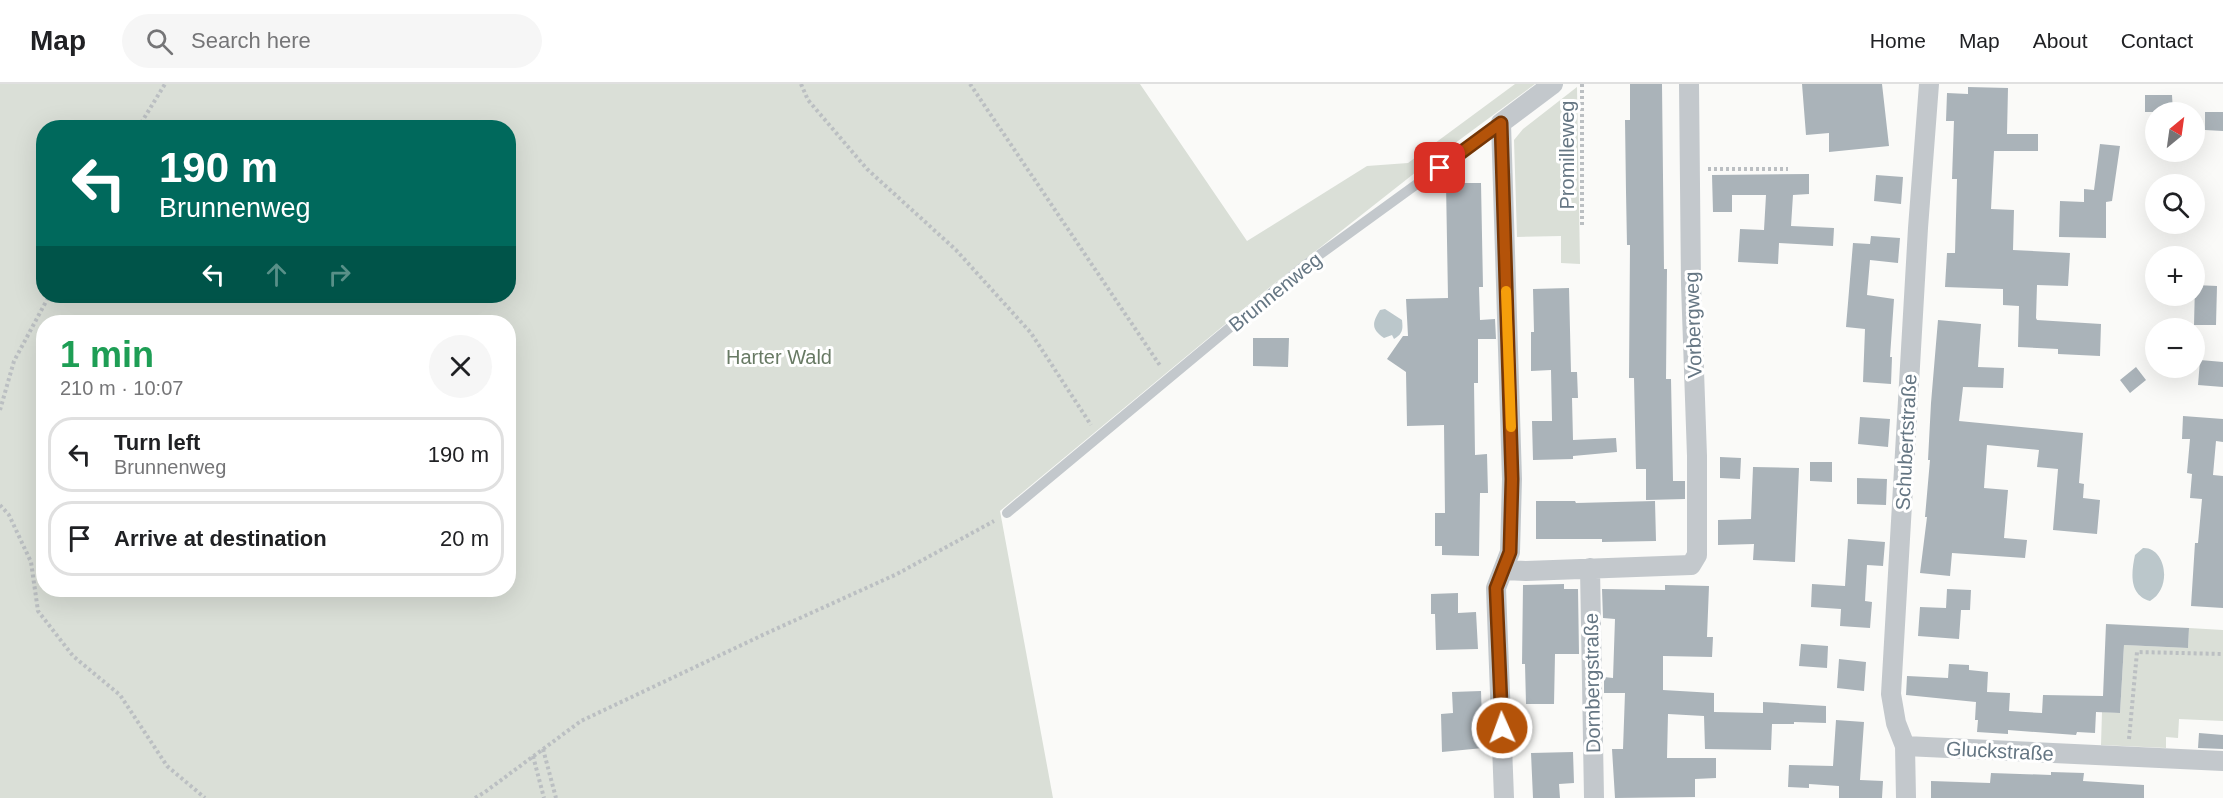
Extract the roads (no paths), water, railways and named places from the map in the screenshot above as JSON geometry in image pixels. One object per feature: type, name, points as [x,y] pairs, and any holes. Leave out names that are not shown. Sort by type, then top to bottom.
[{"type":"street","name":"Brunnenweg","points":[[1501,123],[1553,84]]},
{"type":"street","name":"Vorbergweg","points":[[1590,568],[1691,565],[1697,555],[1689,84]]},
{"type":"street","name":"Schubertstraße","points":[[1906,798],[1905,746],[1896,723],[1891,694],[1917,246],[1929,84]]},
{"type":"street","points":[[1501,123],[1512,479],[1510,552],[1496,588],[1504,798]]},
{"type":"street","points":[[1504,570],[1590,568]]},
{"type":"street","name":"Dornbergstraße","points":[[1590,568],[1594,798]]},
{"type":"street","name":"Gluckstraße","points":[[1905,746],[2223,761]]},
{"type":"lane","name":"Brunnenweg","points":[[1007,513],[1100,438],[1304,266],[1501,123]]},
{"type":"park label","name":"Harter Wald","points":[[779,357]]}]
